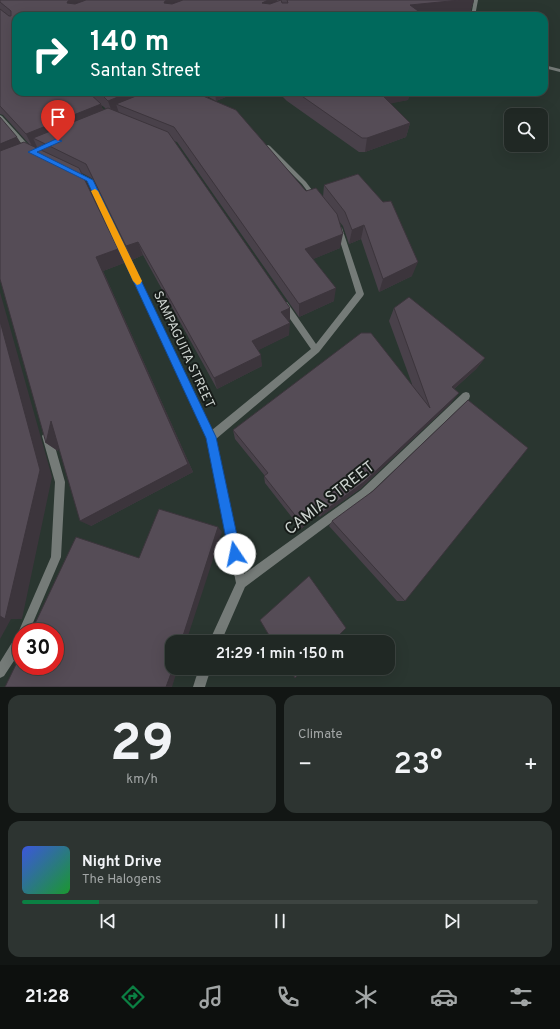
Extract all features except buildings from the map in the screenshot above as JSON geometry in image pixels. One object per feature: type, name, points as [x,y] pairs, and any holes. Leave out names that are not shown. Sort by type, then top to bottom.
[{"type":"street","points":[[467,1],[475,0],[474,12]]},
{"type":"street","points":[[548,67],[560,71]]},
{"type":"street","points":[[0,117],[33,152]]},
{"type":"street","points":[[262,142],[304,183],[318,202]]},
{"type":"street","name":"SAMPAGUITA STREET","points":[[64,167],[90,180],[211,437],[241,583]]},
{"type":"street","points":[[211,437],[316,350],[360,294],[338,227],[334,221]]},
{"type":"street","points":[[280,298],[316,350]]},
{"type":"street","name":"CAMIA STREET","points":[[241,583],[364,493],[466,396]]},
{"type":"street","points":[[27,623],[56,557],[60,482],[45,430]]},
{"type":"street","points":[[218,635],[241,583]]},
{"type":"street","points":[[0,672],[12,654]]},
{"type":"street","points":[[199,687],[203,675]]},
{"type":"slow traffic","points":[[95,191],[137,281]]},
{"type":"route","points":[[58,141],[31,152],[90,180],[211,437],[235,554]]}]
